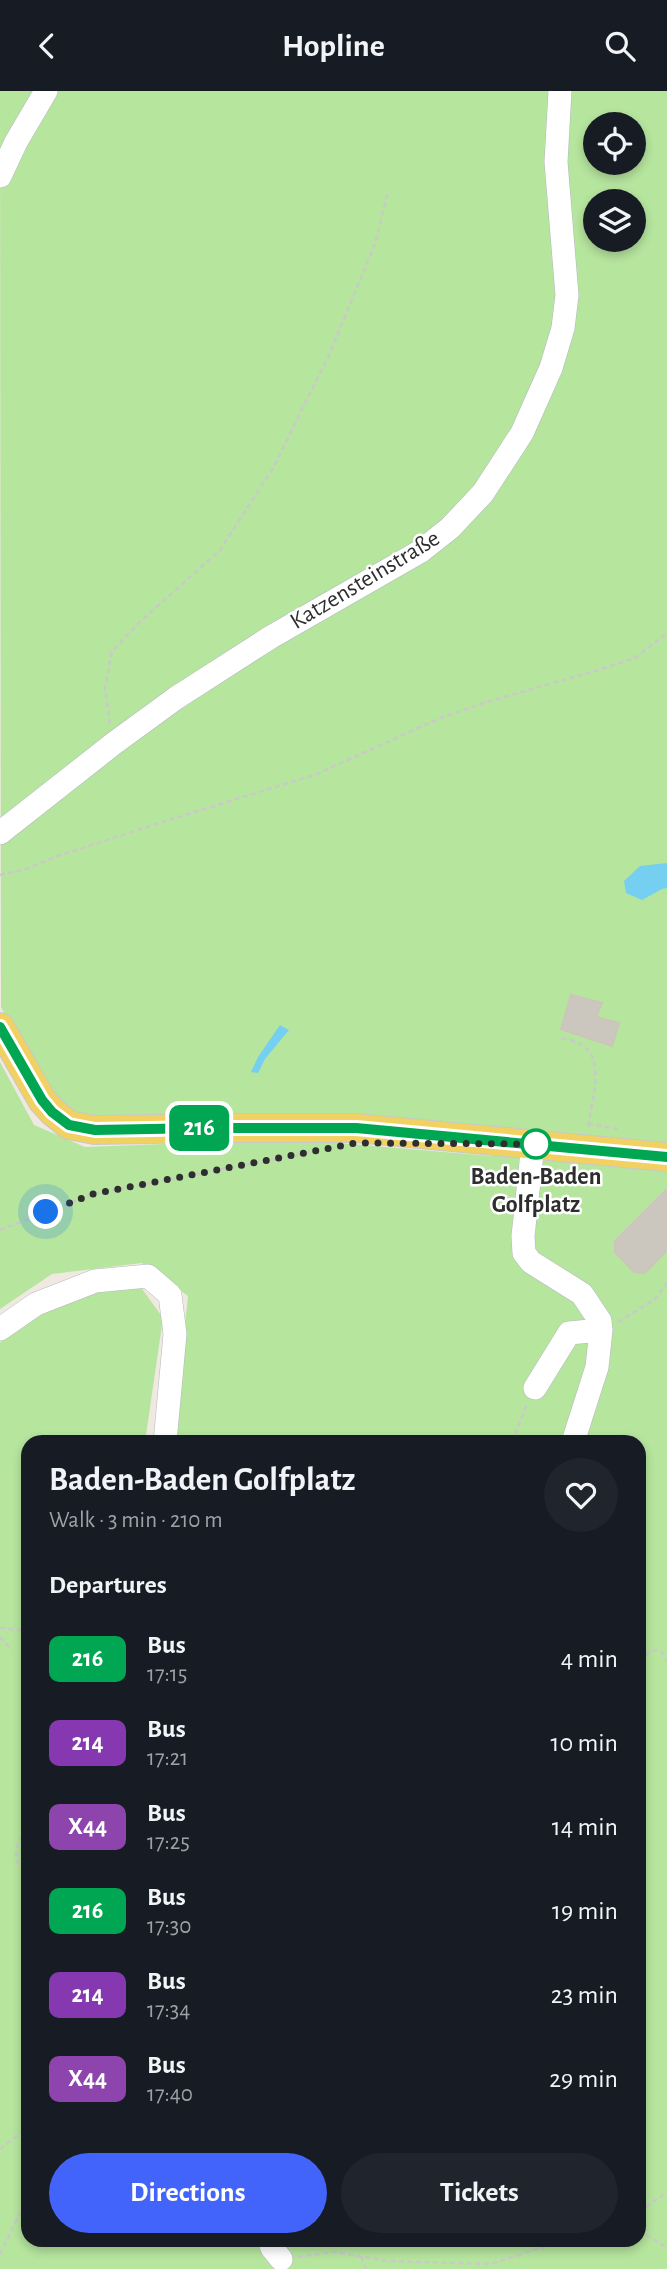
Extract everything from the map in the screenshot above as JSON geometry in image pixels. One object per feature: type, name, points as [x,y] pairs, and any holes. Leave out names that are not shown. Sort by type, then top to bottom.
[{"type":"main road","points":[[0,1027],[42,1100],[69,1125],[95,1130],[356,1128],[667,1157]]},
{"type":"street","points":[[0,176],[16,142],[46,91]]},
{"type":"street","name":"Katzensteinstraße","points":[[0,833],[176,698],[271,637],[421,551],[450,528],[483,493],[522,433],[551,368],[563,328],[567,295],[556,162],[560,91]]},
{"type":"street","points":[[533,1144],[523,1236],[524,1253],[531,1262],[582,1294],[600,1321],[597,1367],[575,1435]]},
{"type":"street","points":[[0,1329],[36,1304],[95,1280],[148,1276],[170,1295],[176,1333],[166,1435]]},
{"type":"street","points":[[535,1388],[569,1333],[601,1330]]},
{"type":"path","points":[[113,744],[105,688],[112,651],[141,621],[220,550],[273,468],[329,355],[375,244],[388,191]]},
{"type":"path","points":[[0,875],[26,869],[55,857],[317,774],[440,718],[635,658],[667,633]]},
{"type":"path","points":[[562,1038],[581,1044],[589,1051],[593,1061],[595,1080],[585,1150]]},
{"type":"path","points":[[0,1230],[93,1194],[317,1151]]},
{"type":"path","points":[[601,1330],[631,1316],[654,1300],[667,1283]]},
{"type":"path","points":[[515,1435],[535,1388]]},
{"type":"path","points":[[0,1628],[21,1630]]},
{"type":"path","points":[[0,1636],[12,1650]]},
{"type":"path","points":[[646,1655],[657,1650],[663,1653],[667,1661]]},
{"type":"path","points":[[21,1840],[15,1857],[21,1869]]},
{"type":"path","points":[[0,2150],[21,2133]]},
{"type":"path","points":[[646,2207],[667,2192]]},
{"type":"path","points":[[0,2253],[21,2210]]},
{"type":"path","points":[[646,2234],[667,2248]]},
{"type":"path","points":[[275,2249],[334,2252],[388,2261],[490,2263],[544,2247]]},
{"type":"path","points":[[361,2256],[366,2269]]},
{"type":"green space","points":[[0,91],[667,91],[667,2269],[0,2269],[0,1342],[53,1307],[103,1287],[140,1286],[163,1318],[146,1435],[21,1435],[21,2247],[646,2247],[646,1435],[174,1435],[188,1296],[142,1263],[52,1274],[0,1309],[0,1062],[34,1125],[85,1147],[292,1139],[491,1156],[502,1132],[94,1119],[75,1111],[56,1096],[17,1038],[1,1007]]},
{"type":"water","points":[[667,863],[667,888],[642,900],[626,893],[624,881],[640,866]]},
{"type":"water","points":[[280,1025],[289,1030],[265,1059],[258,1073],[251,1072],[258,1057]]},
{"type":"building","points":[[571,995],[602,1003],[596,1017],[619,1023],[612,1046],[561,1029]]},
{"type":"building","points":[[667,1189],[667,1250],[645,1273],[634,1272],[615,1252],[615,1241]]},
{"type":"bus line","name":"216","points":[[0,1027],[42,1100],[69,1125],[95,1130],[356,1128],[667,1157]]},
{"type":"place","name":"Baden-Baden Golfplatz","points":[[536,1144]]},
{"type":"route","points":[[46,1212],[93,1194],[356,1143],[536,1144]]}]
